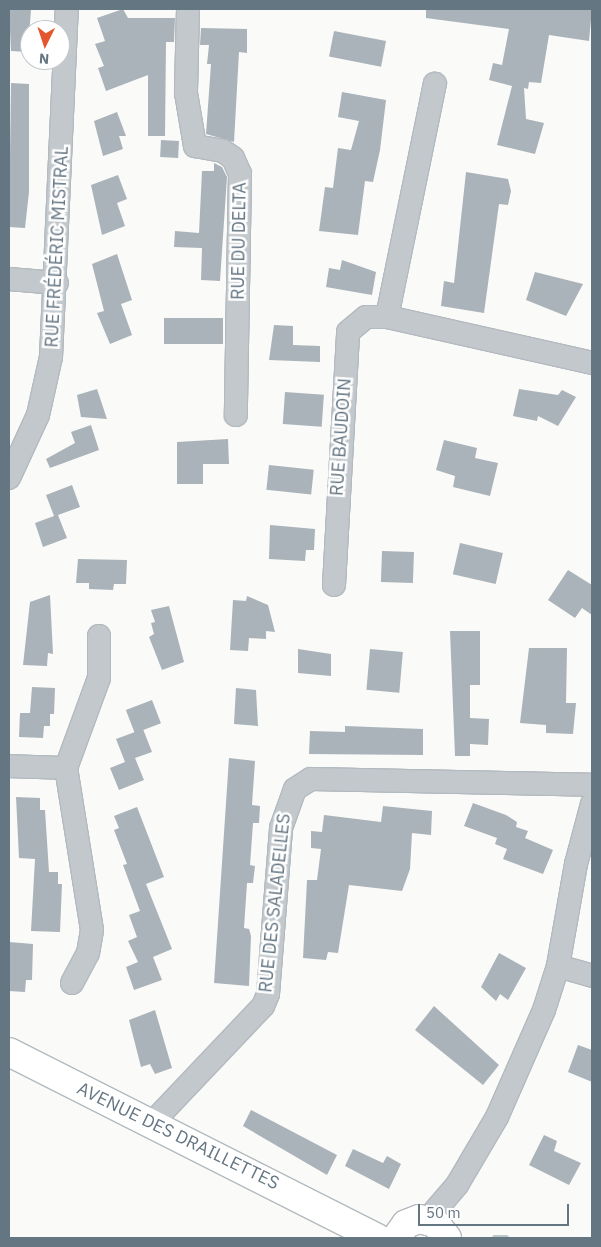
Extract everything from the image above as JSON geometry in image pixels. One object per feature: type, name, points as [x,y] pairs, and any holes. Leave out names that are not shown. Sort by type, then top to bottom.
[{"type":"street","name":"RUE FRÉDÉRIC MISTRAL","points":[[9,478],[46,386],[57,282],[68,9]]},
{"type":"street","name":"RUE DU DELTA","points":[[188,9],[186,93],[192,139],[195,146],[233,158],[240,174],[236,415]]},
{"type":"street","points":[[387,317],[435,84]]},
{"type":"street","points":[[9,278],[57,282]]},
{"type":"street","name":"RUE BAUDOIN","points":[[334,585],[348,332],[366,317],[387,317],[592,364]]},
{"type":"street","points":[[72,983],[88,953],[92,930],[66,768],[99,678],[99,636]]},
{"type":"street","points":[[9,766],[66,768]]},
{"type":"street","name":"RUE DES SALADELLES","points":[[152,1124],[262,1006],[268,994],[281,828],[295,789],[311,779],[592,785]]},
{"type":"street","points":[[392,1235],[412,1221],[439,1229],[457,1186],[501,1109],[558,966],[576,864],[592,804]]},
{"type":"street","points":[[558,966],[592,976]]},
{"type":"street","name":"AVENUE DES DRAILLETTES","points":[[9,1052],[347,1220],[392,1235]]},
{"type":"building","points":[[12,9],[31,9],[30,20],[20,20],[20,52],[11,51],[9,11]]},
{"type":"building","points":[[123,9],[128,18],[175,18],[174,42],[166,42],[165,136],[148,136],[148,75],[106,91],[98,68],[104,66],[95,44],[105,41],[97,18]]},
{"type":"building","points":[[426,9],[592,9],[589,41],[549,35],[541,83],[529,82],[528,89],[524,88],[526,119],[544,123],[535,154],[497,145],[512,86],[489,80],[493,63],[502,65],[509,29],[426,18]]},
{"type":"building","points":[[201,28],[247,29],[247,53],[239,52],[234,142],[206,134],[211,64],[207,64],[209,45],[200,45]]},
{"type":"building","points":[[334,31],[386,41],[381,67],[329,57]]},
{"type":"building","points":[[11,83],[29,84],[29,192],[25,228],[9,227]]},
{"type":"building","points":[[342,92],[386,100],[380,150],[373,182],[365,181],[358,235],[319,231],[325,187],[333,188],[338,148],[351,150],[359,121],[338,117]]},
{"type":"building","points":[[117,112],[126,136],[119,136],[123,149],[103,156],[94,121]]},
{"type":"building","points":[[161,140],[179,141],[178,158],[160,157]]},
{"type":"building","points":[[214,163],[222,167],[227,177],[220,281],[201,280],[202,248],[174,247],[175,231],[199,233],[202,171],[214,171]]},
{"type":"building","points":[[466,172],[508,179],[511,191],[508,205],[499,204],[484,313],[441,306],[444,281],[454,283]]},
{"type":"building","points":[[118,175],[127,199],[117,203],[125,226],[102,235],[91,185]]},
{"type":"building","points":[[117,254],[132,300],[121,304],[132,335],[110,344],[97,313],[104,311],[92,264]]},
{"type":"building","points":[[342,260],[376,272],[372,295],[326,287],[329,268],[340,270]]},
{"type":"building","points":[[535,272],[583,284],[566,316],[526,300]]},
{"type":"building","points":[[164,318],[223,318],[223,344],[164,344]]},
{"type":"building","points":[[274,325],[293,326],[293,345],[320,346],[320,362],[269,360]]},
{"type":"building","points":[[97,389],[107,419],[81,417],[77,395]]},
{"type":"building","points":[[519,389],[558,395],[562,390],[576,397],[558,426],[538,416],[537,421],[513,416]]},
{"type":"building","points":[[285,392],[324,395],[322,427],[283,424]]},
{"type":"building","points":[[91,425],[99,450],[50,468],[46,459],[75,443],[71,432]]},
{"type":"building","points":[[228,439],[229,464],[203,464],[203,484],[177,484],[177,442]]},
{"type":"building","points":[[444,440],[477,448],[475,458],[498,463],[490,496],[453,487],[455,476],[436,470]]},
{"type":"building","points":[[269,465],[314,470],[311,495],[266,490]]},
{"type":"building","points":[[72,485],[80,507],[58,515],[67,538],[43,547],[35,523],[54,516],[46,495]]},
{"type":"building","points":[[270,525],[315,529],[314,550],[306,550],[305,561],[269,559]]},
{"type":"building","points":[[460,543],[503,553],[496,584],[453,574]]},
{"type":"building","points":[[382,551],[414,552],[413,583],[381,582]]},
{"type":"building","points":[[78,559],[127,560],[126,584],[114,584],[113,590],[89,589],[89,583],[76,583]]},
{"type":"building","points":[[568,570],[592,585],[592,615],[582,608],[575,618],[548,600]]},
{"type":"building","points":[[50,595],[53,654],[48,653],[47,666],[23,665],[30,602]]},
{"type":"building","points":[[247,596],[268,605],[275,632],[266,631],[266,639],[249,638],[248,651],[230,650],[233,600],[246,601]]},
{"type":"building","points":[[169,606],[184,662],[162,670],[149,637],[154,634],[151,623],[155,622],[151,610]]},
{"type":"building","points":[[450,631],[480,631],[480,685],[470,685],[470,718],[489,719],[488,745],[470,744],[470,756],[455,756]]},
{"type":"building","points":[[529,648],[567,648],[566,703],[576,703],[573,734],[546,733],[546,725],[520,723]]},
{"type":"building","points":[[298,649],[331,654],[331,676],[298,673]]},
{"type":"building","points":[[370,649],[403,652],[399,693],[366,690]]},
{"type":"building","points":[[32,687],[55,688],[54,714],[50,714],[50,726],[44,726],[43,738],[19,737],[20,713],[30,713]]},
{"type":"building","points":[[236,688],[256,690],[258,726],[234,724]]},
{"type":"building","points":[[152,700],[161,723],[135,733],[126,710]]},
{"type":"building","points":[[345,726],[423,729],[423,755],[309,754],[310,731],[345,732]]},
{"type":"building","points":[[143,729],[152,752],[135,758],[144,780],[119,790],[110,768],[125,762],[116,739]]},
{"type":"building","points":[[229,758],[255,761],[252,805],[260,806],[259,823],[253,823],[250,865],[255,866],[253,883],[247,883],[244,928],[249,929],[251,936],[249,986],[214,983]]},
{"type":"building","points":[[16,797],[40,798],[40,810],[45,810],[49,872],[58,872],[58,884],[62,884],[60,932],[31,931],[35,859],[19,858]]},
{"type":"building","points":[[473,803],[506,815],[517,822],[516,827],[528,831],[525,838],[553,850],[543,874],[503,859],[507,849],[495,844],[497,838],[464,826]]},
{"type":"building","points":[[383,806],[432,811],[431,835],[412,833],[410,869],[402,891],[349,885],[338,953],[328,952],[326,960],[303,958],[307,880],[317,880],[321,849],[311,848],[311,831],[322,832],[324,815],[381,822]]},
{"type":"building","points":[[137,807],[164,877],[146,884],[172,949],[153,957],[162,980],[134,990],[126,967],[138,962],[128,941],[137,937],[129,915],[140,911],[123,865],[127,864],[114,830],[119,828],[114,816]]},
{"type":"building","points":[[9,942],[33,944],[32,980],[26,980],[25,992],[9,991]]},
{"type":"building","points":[[499,953],[526,968],[508,1000],[500,994],[496,1001],[481,987]]},
{"type":"building","points":[[434,1006],[499,1065],[483,1085],[415,1030]]},
{"type":"building","points":[[155,1010],[172,1068],[155,1074],[150,1064],[141,1067],[129,1020]]},
{"type":"building","points":[[578,1045],[592,1050],[592,1082],[568,1072]]},
{"type":"building","points":[[251,1110],[337,1155],[327,1175],[243,1126]]},
{"type":"building","points":[[544,1135],[557,1141],[554,1151],[581,1163],[569,1185],[529,1165]]},
{"type":"building","points":[[353,1149],[383,1163],[387,1156],[401,1164],[389,1189],[345,1166]]},
{"type":"waterway","points":[[495,1238],[506,1238]]}]
